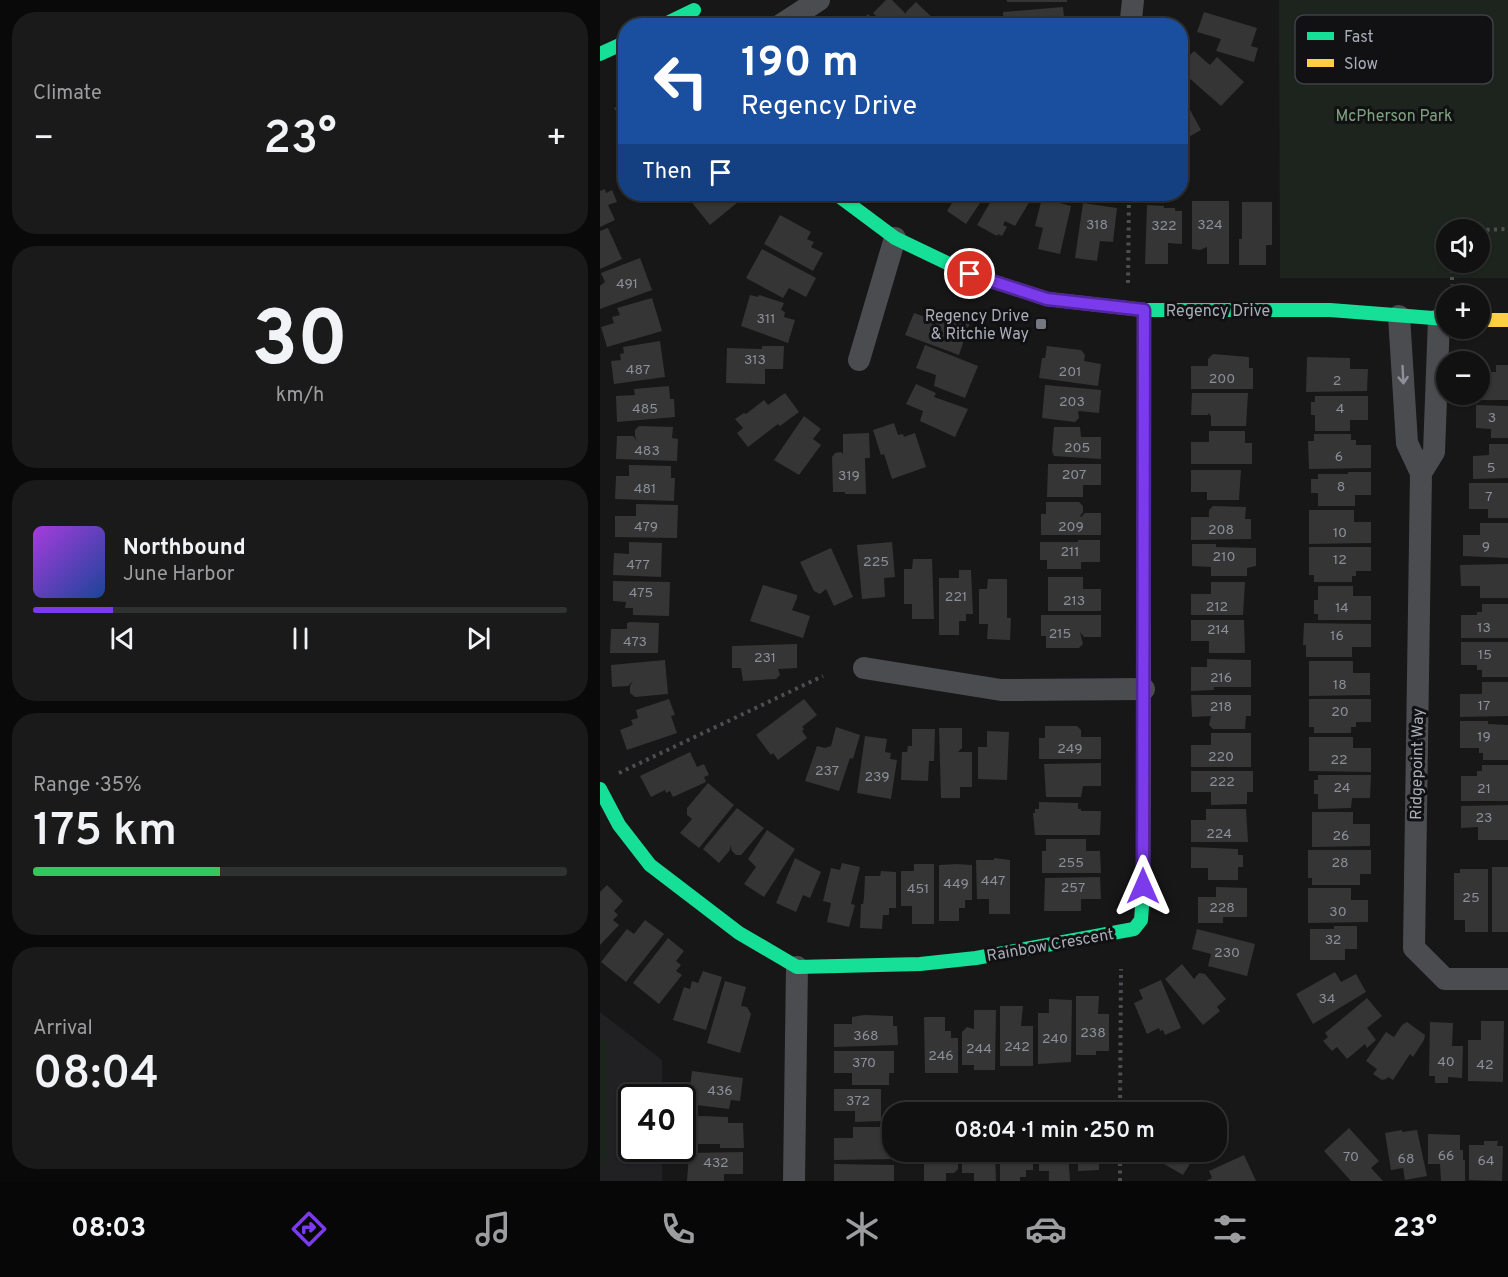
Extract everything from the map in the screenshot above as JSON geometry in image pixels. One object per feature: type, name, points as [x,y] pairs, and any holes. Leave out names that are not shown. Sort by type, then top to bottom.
[{"type":"street","points":[[791,18],[819,0]]},
{"type":"street","points":[[672,18],[692,5]]},
{"type":"street","points":[[600,54],[618,46]]},
{"type":"street","name":"Regency Drive","points":[[846,201],[895,237],[970,274],[1047,299],[1144,310],[1330,310],[1436,319]]},
{"type":"street","points":[[859,360],[895,237]]},
{"type":"street","name":"Rainbow Crescent","points":[[797,966],[920,964],[976,958],[1134,928],[1140,920],[1143,908],[1144,310]]},
{"type":"street","name":"Ridgepoint Way","points":[[1399,316],[1407,443],[1421,473],[1414,948],[1444,979],[1508,979]]},
{"type":"street","points":[[1490,320],[1508,320]]},
{"type":"street","name":"Ridgepoint Way","points":[[1421,473],[1434,452],[1441,339]]},
{"type":"street","points":[[864,668],[1001,690],[1144,689]]},
{"type":"street","points":[[600,789],[619,825],[650,865],[738,933],[797,966],[794,1181]]},
{"type":"path","points":[[1128,285],[1129,201]]},
{"type":"path","points":[[1490,230],[1508,229]]},
{"type":"path","points":[[1452,273],[1452,285]]},
{"type":"path","points":[[615,775],[822,676]]},
{"type":"path","points":[[1120,1102],[1121,969]]},
{"type":"path","points":[[1120,1162],[1120,1181]]},
{"type":"shaded area","points":[[600,1012],[662,1060],[662,1084],[618,1084],[618,1162],[662,1162],[662,1181],[600,1181]]},
{"type":"green space","name":"McPherson Park","points":[[1279,0],[1508,0],[1508,278],[1280,278]]},
{"type":"green space","points":[[600,1040],[607,1040],[607,1165],[600,1165]]},
{"type":"building","points":[[886,0],[892,0],[906,14],[916,2],[933,18],[878,18],[873,13]]},
{"type":"building","points":[[1007,0],[1067,0],[1067,2],[1007,2]]},
{"type":"building","points":[[1063,7],[1064,18],[1003,18],[1003,12]]},
{"type":"building","points":[[1204,12],[1257,28],[1251,46],[1258,48],[1254,62],[1216,51],[1221,39],[1197,32]]},
{"type":"building","points":[[1194,51],[1210,65],[1217,57],[1244,82],[1221,106],[1188,77],[1188,57]]},
{"type":"building","points":[[1188,106],[1201,130],[1188,137]]},
{"type":"building","points":[[605,189],[606,193],[612,190],[617,202],[608,205],[615,220],[600,227],[600,191]]},
{"type":"building","points":[[691,201],[737,201],[738,202],[710,225]]},
{"type":"building","points":[[953,201],[981,201],[966,224],[947,211]]},
{"type":"building","points":[[991,201],[1030,201],[1015,226],[1005,221],[1003,225],[1007,227],[1002,236],[998,234],[997,236],[977,225]]},
{"type":"building","points":[[1041,201],[1053,201],[1071,206],[1060,254],[1038,249],[1043,228],[1035,226]]},
{"type":"building","points":[[1192,201],[1229,201],[1229,264],[1207,264],[1207,247],[1200,250],[1192,249]]},
{"type":"building","points":[[1242,202],[1272,202],[1272,245],[1266,245],[1266,265],[1239,265]]},
{"type":"building","points":[[1083,203],[1117,208],[1113,242],[1100,241],[1097,261],[1075,258]]},
{"type":"building","points":[[1147,205],[1164,206],[1164,208],[1175,208],[1175,211],[1182,211],[1182,244],[1168,243],[1168,264],[1145,264]]},
{"type":"building","points":[[780,215],[811,232],[807,239],[814,242],[811,247],[823,253],[813,271],[764,244]]},
{"type":"building","points":[[608,228],[622,259],[600,269],[600,231]]},
{"type":"building","points":[[762,249],[816,278],[806,297],[789,288],[783,298],[746,278]]},
{"type":"building","points":[[640,258],[652,290],[600,309],[600,286],[605,282],[601,273]]},
{"type":"building","points":[[750,295],[758,297],[759,295],[784,303],[781,310],[785,312],[784,317],[795,320],[788,343],[741,326]]},
{"type":"building","points":[[652,298],[662,331],[607,347],[601,327],[614,323],[612,317],[620,315],[617,308]]},
{"type":"building","points":[[937,310],[970,322],[959,355],[905,335],[914,313],[934,320]]},
{"type":"building","points":[[660,341],[665,377],[614,384],[611,361],[621,360],[620,354],[624,353],[623,347]]},
{"type":"building","points":[[925,345],[978,366],[965,398],[934,386],[936,375],[916,368]]},
{"type":"building","points":[[762,346],[784,346],[783,369],[765,369],[765,384],[726,383],[727,348],[762,349]]},
{"type":"building","points":[[1047,346],[1081,350],[1085,355],[1084,361],[1101,364],[1098,386],[1039,378],[1042,358],[1045,358]]},
{"type":"building","points":[[1213,354],[1249,357],[1249,368],[1253,368],[1253,389],[1191,389],[1191,366],[1208,366],[1208,359]]},
{"type":"building","points":[[1307,357],[1350,358],[1350,369],[1368,369],[1367,391],[1306,392]]},
{"type":"building","points":[[1496,365],[1508,365],[1508,400],[1490,400],[1491,372],[1496,372]]},
{"type":"building","points":[[916,384],[936,393],[934,397],[968,409],[955,437],[920,421],[923,411],[906,404]]},
{"type":"building","points":[[1045,385],[1101,390],[1099,413],[1078,411],[1079,418],[1075,422],[1042,418]]},
{"type":"building","points":[[669,386],[670,399],[674,399],[675,417],[617,422],[616,396],[635,395],[634,389]]},
{"type":"building","points":[[785,393],[799,412],[780,426],[778,424],[748,447],[737,433],[743,428],[735,419],[746,414],[764,400],[768,405]]},
{"type":"building","points":[[1192,393],[1248,393],[1246,426],[1211,426],[1211,416],[1208,413],[1208,415],[1191,415]]},
{"type":"building","points":[[1315,396],[1368,396],[1368,420],[1350,420],[1350,431],[1315,431],[1315,415],[1311,415],[1311,402],[1315,402]]},
{"type":"building","points":[[1476,405],[1508,406],[1508,438],[1491,438],[1491,429],[1476,428]]},
{"type":"building","points":[[804,416],[821,429],[813,439],[821,445],[799,475],[774,460]]},
{"type":"building","points":[[894,423],[898,435],[903,434],[904,437],[915,433],[926,467],[892,479],[873,430]]},
{"type":"building","points":[[639,426],[673,427],[672,438],[678,439],[677,461],[616,459],[617,436],[633,436],[637,441],[635,430]]},
{"type":"building","points":[[1054,427],[1080,427],[1081,437],[1101,437],[1101,459],[1054,456],[1052,451]]},
{"type":"building","points":[[1209,431],[1245,431],[1245,443],[1252,443],[1252,464],[1191,464],[1191,442],[1209,442]]},
{"type":"building","points":[[869,433],[870,458],[865,458],[866,494],[833,492],[832,457],[835,453],[843,454],[843,434]]},
{"type":"building","points":[[1314,434],[1351,434],[1351,440],[1356,440],[1356,445],[1371,445],[1371,468],[1309,469],[1308,441],[1314,441]]},
{"type":"building","points":[[1489,444],[1508,444],[1508,478],[1473,479],[1473,456],[1489,455]]},
{"type":"building","points":[[1048,464],[1101,464],[1101,485],[1083,485],[1083,497],[1047,497]]},
{"type":"building","points":[[629,465],[671,466],[671,478],[675,478],[674,501],[615,499],[616,476],[629,476]]},
{"type":"building","points":[[1191,470],[1241,470],[1239,500],[1207,500],[1207,492],[1191,492]]},
{"type":"building","points":[[1348,472],[1371,472],[1371,495],[1355,495],[1355,506],[1318,506],[1318,493],[1311,493],[1311,479],[1318,479],[1318,474],[1348,474]]},
{"type":"building","points":[[1469,483],[1508,483],[1508,518],[1488,518],[1488,509],[1469,509]]},
{"type":"building","points":[[1046,502],[1079,502],[1083,506],[1081,517],[1085,513],[1101,513],[1101,535],[1041,535],[1041,514],[1046,514]]},
{"type":"building","points":[[636,504],[678,505],[677,538],[615,537],[615,516],[636,516]]},
{"type":"building","points":[[1213,506],[1246,507],[1245,519],[1251,519],[1251,539],[1191,540],[1191,517],[1209,517],[1209,510]]},
{"type":"building","points":[[1309,510],[1354,510],[1354,522],[1371,522],[1371,543],[1309,544]]},
{"type":"building","points":[[1480,523],[1508,523],[1508,558],[1463,556],[1463,535],[1480,535]]},
{"type":"building","points":[[1078,540],[1100,540],[1100,562],[1081,562],[1081,569],[1047,569],[1047,560],[1040,560],[1040,542],[1078,542]]},
{"type":"building","points":[[629,542],[662,543],[661,577],[613,575],[614,553],[629,554]]},
{"type":"building","points":[[892,542],[895,577],[884,578],[885,597],[862,599],[857,545]]},
{"type":"building","points":[[1192,544],[1256,548],[1256,566],[1247,568],[1247,576],[1211,576],[1211,567],[1192,566]]},
{"type":"building","points":[[1309,547],[1371,547],[1371,571],[1356,571],[1356,576],[1352,576],[1352,582],[1314,582],[1314,575],[1309,575]]},
{"type":"building","points":[[831,548],[853,597],[834,606],[826,589],[820,594],[814,591],[800,562]]},
{"type":"building","points":[[913,559],[932,559],[934,619],[912,619],[912,604],[904,604],[904,569],[912,569]]},
{"type":"building","points":[[1508,564],[1508,598],[1480,598],[1480,586],[1461,586],[1460,565]]},
{"type":"building","points":[[959,570],[971,570],[973,614],[966,614],[966,621],[959,621],[959,635],[939,635],[939,578],[959,578]]},
{"type":"building","points":[[1048,577],[1083,577],[1083,589],[1101,589],[1101,611],[1048,611]]},
{"type":"building","points":[[988,579],[1007,579],[1007,618],[1011,618],[1010,640],[987,639],[988,624],[979,624],[979,589],[987,589]]},
{"type":"building","points":[[613,581],[670,582],[669,616],[633,615],[633,608],[625,608],[626,602],[613,601]]},
{"type":"building","points":[[1211,582],[1245,582],[1243,615],[1191,615],[1191,594],[1211,594]]},
{"type":"building","points":[[763,585],[797,595],[792,610],[810,616],[803,638],[750,621]]},
{"type":"building","points":[[1318,586],[1353,586],[1353,596],[1371,596],[1371,620],[1318,620],[1318,614],[1314,614],[1314,600],[1318,600]]},
{"type":"building","points":[[1482,604],[1508,604],[1508,638],[1461,638],[1461,615],[1477,615],[1477,612],[1482,612]]},
{"type":"building","points":[[1041,615],[1101,615],[1101,637],[1084,637],[1080,632],[1083,644],[1079,648],[1046,648],[1046,636],[1041,636]]},
{"type":"building","points":[[1191,620],[1244,620],[1245,653],[1209,653],[1209,641],[1191,641]]},
{"type":"building","points":[[627,623],[659,623],[658,653],[610,653],[611,629],[627,629]]},
{"type":"building","points":[[1304,623],[1371,624],[1371,647],[1352,647],[1352,657],[1306,657],[1306,645],[1303,645]]},
{"type":"building","points":[[1461,642],[1508,642],[1508,677],[1482,677],[1482,670],[1477,670],[1477,665],[1461,665]]},
{"type":"building","points":[[797,644],[797,668],[778,669],[780,675],[776,679],[743,681],[741,668],[732,668],[732,646]]},
{"type":"building","points":[[1207,659],[1251,660],[1251,687],[1214,687],[1214,690],[1191,691],[1191,667],[1207,667]]},
{"type":"building","points":[[665,660],[668,694],[635,697],[630,693],[633,681],[628,686],[612,687],[611,665]]},
{"type":"building","points":[[1309,661],[1353,661],[1353,673],[1370,673],[1370,695],[1309,696]]},
{"type":"building","points":[[1482,682],[1508,682],[1508,716],[1460,717],[1460,694],[1482,694]]},
{"type":"building","points":[[1191,695],[1251,695],[1251,716],[1246,716],[1245,729],[1213,729],[1209,725],[1211,716],[1192,717]]},
{"type":"building","points":[[669,699],[675,715],[671,716],[677,733],[627,750],[620,730],[633,725],[631,720],[638,718],[636,710]]},
{"type":"building","points":[[804,699],[817,715],[802,727],[807,738],[778,760],[773,753],[771,755],[756,735]]},
{"type":"building","points":[[1309,699],[1371,699],[1371,722],[1356,722],[1356,727],[1351,727],[1351,733],[1314,733],[1314,727],[1309,727]]},
{"type":"building","points":[[1460,721],[1488,721],[1488,724],[1508,725],[1508,760],[1483,760],[1483,753],[1479,753],[1479,748],[1460,748]]},
{"type":"building","points":[[1045,726],[1077,726],[1081,730],[1081,737],[1101,737],[1101,759],[1039,759],[1039,738],[1045,738]]},
{"type":"building","points":[[836,727],[860,735],[853,759],[850,758],[839,791],[805,781],[817,746],[825,748],[831,746]]},
{"type":"building","points":[[939,728],[962,728],[962,748],[958,752],[972,752],[972,787],[960,787],[960,798],[941,798]]},
{"type":"building","points":[[912,729],[935,729],[934,761],[929,761],[928,781],[901,780],[902,752],[907,752],[908,746],[912,746]]},
{"type":"building","points":[[987,731],[1009,732],[1007,780],[978,779],[978,747],[987,747]]},
{"type":"building","points":[[1211,733],[1251,733],[1251,767],[1191,767],[1191,745],[1211,745]]},
{"type":"building","points":[[865,736],[887,739],[885,752],[891,753],[890,759],[897,760],[891,799],[857,793]]},
{"type":"building","points":[[1309,737],[1353,737],[1353,748],[1371,748],[1371,772],[1309,771]]},
{"type":"building","points":[[690,752],[697,767],[704,764],[709,775],[704,777],[706,782],[673,797],[670,791],[666,793],[665,790],[651,797],[640,776]]},
{"type":"building","points":[[1101,763],[1101,786],[1083,786],[1081,797],[1046,797],[1044,764]]},
{"type":"building","points":[[1482,765],[1508,765],[1508,801],[1461,801],[1461,776],[1477,776],[1477,771],[1482,771]]},
{"type":"building","points":[[1191,771],[1253,771],[1253,792],[1247,792],[1247,804],[1211,805],[1211,792],[1191,792]]},
{"type":"building","points":[[1318,775],[1371,775],[1370,798],[1352,798],[1351,808],[1318,809],[1318,794],[1314,794],[1314,780],[1318,780]]},
{"type":"building","points":[[708,783],[734,805],[699,848],[680,833],[692,819],[687,815],[687,808]]},
{"type":"building","points":[[1039,802],[1078,803],[1078,809],[1081,811],[1101,811],[1100,835],[1035,835],[1033,813],[1035,809],[1039,809]]},
{"type":"building","points":[[1508,805],[1508,840],[1478,840],[1478,827],[1461,828],[1461,806]]},
{"type":"building","points":[[737,808],[764,828],[741,855],[736,855],[730,845],[730,850],[719,863],[703,849]]},
{"type":"building","points":[[1206,809],[1246,809],[1248,842],[1191,842],[1191,820],[1206,820]]},
{"type":"building","points":[[1312,812],[1353,812],[1353,824],[1370,824],[1370,846],[1312,847]]},
{"type":"building","points":[[767,830],[795,849],[764,897],[744,884],[756,867],[748,859]]},
{"type":"building","points":[[1046,839],[1086,839],[1086,851],[1100,851],[1101,873],[1042,873],[1042,851],[1046,851]]},
{"type":"building","points":[[1191,847],[1238,849],[1238,855],[1243,855],[1243,867],[1238,867],[1238,880],[1208,880],[1208,868],[1191,868]]},
{"type":"building","points":[[1308,850],[1371,850],[1371,874],[1360,874],[1360,885],[1312,885],[1312,878],[1308,878]]},
{"type":"building","points":[[795,858],[821,872],[810,898],[803,895],[796,912],[776,903]]},
{"type":"building","points":[[994,858],[1010,860],[1010,914],[989,914],[989,899],[977,899],[976,860],[994,860]]},
{"type":"building","points":[[842,863],[860,867],[851,904],[855,905],[849,927],[827,922],[831,903],[823,901],[831,868],[840,870]]},
{"type":"building","points":[[914,864],[934,864],[934,924],[912,924],[912,906],[901,906],[901,871],[914,871]]},
{"type":"building","points":[[939,865],[972,865],[972,900],[965,900],[965,908],[959,908],[959,921],[939,921]]},
{"type":"building","points":[[1492,867],[1508,867],[1508,932],[1492,932]]},
{"type":"building","points":[[1460,869],[1488,869],[1488,932],[1465,932],[1465,920],[1454,920],[1454,873],[1460,873]]},
{"type":"building","points":[[881,871],[896,872],[896,908],[889,908],[889,915],[883,915],[882,929],[860,928],[865,876],[880,876]]},
{"type":"building","points":[[1100,877],[1101,899],[1081,899],[1081,911],[1044,911],[1045,878]]},
{"type":"building","points":[[607,885],[623,901],[614,911],[618,915],[613,920],[619,925],[600,945],[600,892]]},
{"type":"building","points":[[1216,887],[1247,888],[1247,917],[1223,917],[1223,923],[1198,923],[1198,897],[1216,897]]},
{"type":"building","points":[[1308,888],[1351,888],[1351,900],[1368,900],[1368,922],[1308,923]]},
{"type":"building","points":[[645,920],[664,934],[626,982],[601,962],[627,929],[634,934]]},
{"type":"building","points":[[1334,926],[1357,926],[1357,949],[1345,949],[1345,960],[1310,960],[1310,929],[1334,929]]},
{"type":"building","points":[[1197,929],[1255,944],[1247,976],[1208,966],[1211,954],[1192,949]]},
{"type":"building","points":[[668,938],[684,951],[676,961],[681,965],[676,971],[682,975],[659,1004],[633,983]]},
{"type":"building","points":[[1182,964],[1194,979],[1199,973],[1205,974],[1226,999],[1217,1007],[1220,1011],[1203,1025],[1165,979]]},
{"type":"building","points":[[703,971],[722,977],[706,1030],[673,1020],[684,987],[690,989],[692,981],[698,983]]},
{"type":"building","points":[[1335,972],[1341,982],[1356,974],[1366,992],[1313,1024],[1296,994]]},
{"type":"building","points":[[1161,980],[1181,1028],[1165,1035],[1159,1028],[1147,1034],[1134,1003],[1143,999],[1139,990]]},
{"type":"building","points":[[725,981],[746,987],[741,1006],[747,1007],[751,1014],[740,1053],[707,1043]]},
{"type":"building","points":[[1076,996],[1099,996],[1098,1014],[1109,1014],[1109,1051],[1096,1051],[1096,1055],[1076,1055]]},
{"type":"building","points":[[1367,998],[1382,1016],[1367,1028],[1376,1040],[1367,1048],[1365,1044],[1347,1059],[1337,1047],[1332,1051],[1323,1041],[1328,1037],[1325,1033]]},
{"type":"building","points":[[1049,999],[1072,1000],[1071,1062],[1038,1064],[1038,1013],[1049,1013]]},
{"type":"building","points":[[1000,1006],[1023,1006],[1021,1026],[1033,1026],[1033,1066],[1000,1066]]},
{"type":"building","points":[[974,1010],[996,1010],[995,1070],[974,1070],[974,1065],[962,1065],[962,1032],[967,1027],[974,1029]]},
{"type":"building","points":[[893,1016],[893,1026],[897,1026],[898,1045],[834,1047],[834,1024],[852,1024],[852,1017]]},
{"type":"building","points":[[924,1017],[945,1017],[945,1031],[951,1031],[951,1038],[958,1038],[958,1073],[925,1073]]},
{"type":"building","points":[[1481,1021],[1504,1021],[1503,1082],[1468,1081],[1468,1040],[1481,1040]]},
{"type":"building","points":[[1407,1022],[1425,1035],[1424,1040],[1413,1057],[1410,1054],[1393,1080],[1388,1077],[1382,1080],[1373,1074],[1377,1069],[1366,1061],[1386,1032],[1394,1037],[1402,1025]]},
{"type":"building","points":[[1430,1022],[1453,1023],[1452,1046],[1463,1046],[1462,1078],[1448,1077],[1448,1083],[1435,1083],[1435,1076],[1429,1076]]},
{"type":"building","points":[[834,1051],[894,1051],[894,1073],[889,1073],[889,1085],[852,1085],[852,1073],[834,1073]]},
{"type":"building","points":[[692,1071],[743,1078],[740,1101],[731,1100],[729,1109],[696,1105],[698,1091],[696,1084],[690,1084]]},
{"type":"building","points":[[834,1089],[881,1089],[881,1121],[855,1122],[855,1111],[834,1111]]},
{"type":"building","points":[[696,1116],[728,1117],[728,1123],[743,1123],[744,1148],[720,1148],[720,1144],[696,1144]]},
{"type":"building","points":[[853,1127],[882,1127],[882,1159],[834,1160],[834,1138],[853,1138]]},
{"type":"building","points":[[1349,1128],[1379,1161],[1371,1168],[1383,1181],[1351,1181],[1324,1151]]},
{"type":"building","points":[[1402,1130],[1402,1132],[1417,1130],[1427,1176],[1405,1180],[1403,1168],[1391,1170],[1385,1133]]},
{"type":"building","points":[[1428,1134],[1460,1135],[1460,1150],[1463,1150],[1463,1160],[1465,1160],[1465,1181],[1441,1181],[1440,1164],[1428,1164]]},
{"type":"building","points":[[1484,1141],[1498,1141],[1497,1146],[1503,1146],[1502,1181],[1469,1180],[1469,1145],[1484,1145]]},
{"type":"building","points":[[743,1152],[743,1174],[724,1174],[724,1181],[687,1181],[688,1162],[696,1162],[696,1153]]},
{"type":"building","points":[[1244,1155],[1256,1181],[1206,1181],[1212,1178],[1209,1171]]},
{"type":"building","points":[[924,1162],[958,1162],[958,1169],[954,1173],[946,1173],[946,1181],[924,1181]]},
{"type":"building","points":[[962,1162],[995,1162],[996,1181],[974,1181],[974,1173],[962,1173]]},
{"type":"building","points":[[1000,1162],[1033,1162],[1033,1170],[1026,1170],[1026,1177],[1020,1177],[1020,1181],[1000,1181]]},
{"type":"building","points":[[1039,1162],[1069,1162],[1070,1181],[1049,1181],[1049,1171],[1039,1171]]},
{"type":"building","points":[[1078,1162],[1099,1162],[1099,1170],[1078,1171]]},
{"type":"building","points":[[1165,1162],[1191,1162],[1183,1175],[1164,1164]]},
{"type":"building","points":[[834,1164],[894,1165],[894,1181],[834,1181]]},
{"type":"traffic: fast","points":[[678,18],[694,10]]},
{"type":"traffic: fast","points":[[600,54],[618,46]]},
{"type":"traffic: fast","points":[[845,201],[895,238],[970,274],[1047,299],[1144,310],[1330,310],[1436,318]]},
{"type":"traffic: fast","points":[[1144,310],[1144,553]]},
{"type":"traffic: fast","points":[[600,789],[619,825],[650,865],[739,933],[797,967],[920,964],[976,958],[1134,929],[1141,920],[1143,893]]},
{"type":"traffic: slow","points":[[1490,320],[1508,320]]},
{"type":"traffic: slow","points":[[1143,893],[1144,553]]},
{"type":"place","name":"Regency Drive & Ritchie Way","points":[[1041,324]]},
{"type":"route","points":[[970,274],[1047,299],[1144,310],[1143,886]]}]
